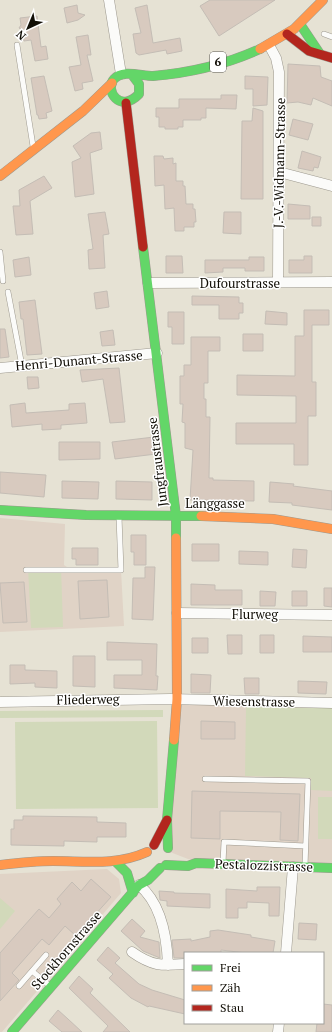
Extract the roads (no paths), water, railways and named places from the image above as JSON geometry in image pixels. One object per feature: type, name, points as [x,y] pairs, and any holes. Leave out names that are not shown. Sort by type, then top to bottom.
[{"type":"street","points":[[109,0],[121,74]]},
{"type":"street","name":"6","points":[[133,76],[171,75],[231,59],[269,45],[300,24],[323,0]]},
{"type":"street","points":[[300,24],[309,40],[320,54]]},
{"type":"street","points":[[287,34],[309,51],[332,58]]},
{"type":"street","name":"J.-V.-Widmann-Strasse","points":[[269,45],[276,58],[279,72],[278,282]]},
{"type":"street","points":[[0,176],[83,111],[121,74],[133,76],[139,84],[138,94],[134,100],[104,104],[83,111]]},
{"type":"street","name":"6","points":[[138,94],[171,75]]},
{"type":"street","points":[[112,83],[112,95],[122,101]]},
{"type":"street","name":"Jungfraustrasse","points":[[122,101],[148,283],[176,516],[177,699],[167,820],[169,850],[171,856],[163,866]]},
{"type":"street","points":[[279,172],[332,186]]},
{"type":"street","name":"Dufourstrasse","points":[[148,283],[332,282]]},
{"type":"street","name":"Henri-Dunant-Strasse","points":[[0,368],[157,353]]},
{"type":"street","name":"Länggasse","points":[[0,510],[50,514],[119,516],[258,516],[304,522],[332,529]]},
{"type":"street","name":"Flurweg","points":[[177,613],[332,615]]},
{"type":"street","name":"Fliederweg","points":[[0,702],[177,699]]},
{"type":"street","name":"Wiesenstrasse","points":[[177,699],[332,703]]},
{"type":"street","name":"Jungfraustrasse","points":[[150,849],[167,820]]},
{"type":"street","name":"Pestalozzistrasse","points":[[150,849],[160,843],[169,850],[196,863]]},
{"type":"street","points":[[0,865],[52,861],[116,862],[136,858],[150,849]]},
{"type":"street","name":"Stockhornstrasse","points":[[136,889],[150,849]]},
{"type":"street","points":[[116,862],[129,866],[145,865]]},
{"type":"street","points":[[116,862],[127,874],[136,889],[150,896],[167,938],[168,965]]},
{"type":"street","name":"Pestalozzistrasse","points":[[145,865],[188,866],[196,863],[332,868]]},
{"type":"street","name":"Stockhornstrasse","points":[[12,1032],[136,889],[163,866]]},
{"type":"street","points":[[286,952],[293,867]]},
{"type":"street","points":[[132,952],[147,963],[168,965],[184,964]]},
{"type":"lane","points":[[324,34],[332,37]]},
{"type":"lane","points":[[17,44],[34,150]]},
{"type":"lane","points":[[0,252],[3,281]]},
{"type":"lane","points":[[8,292],[22,366]]},
{"type":"lane","points":[[26,570],[121,570],[119,516]]},
{"type":"lane","points":[[204,779],[308,781],[305,867]]},
{"type":"lane","points":[[223,864],[224,842],[305,846]]},
{"type":"lane","points":[[19,986],[46,954]]},
{"type":"lane","points":[[32,971],[51,987]]}]
